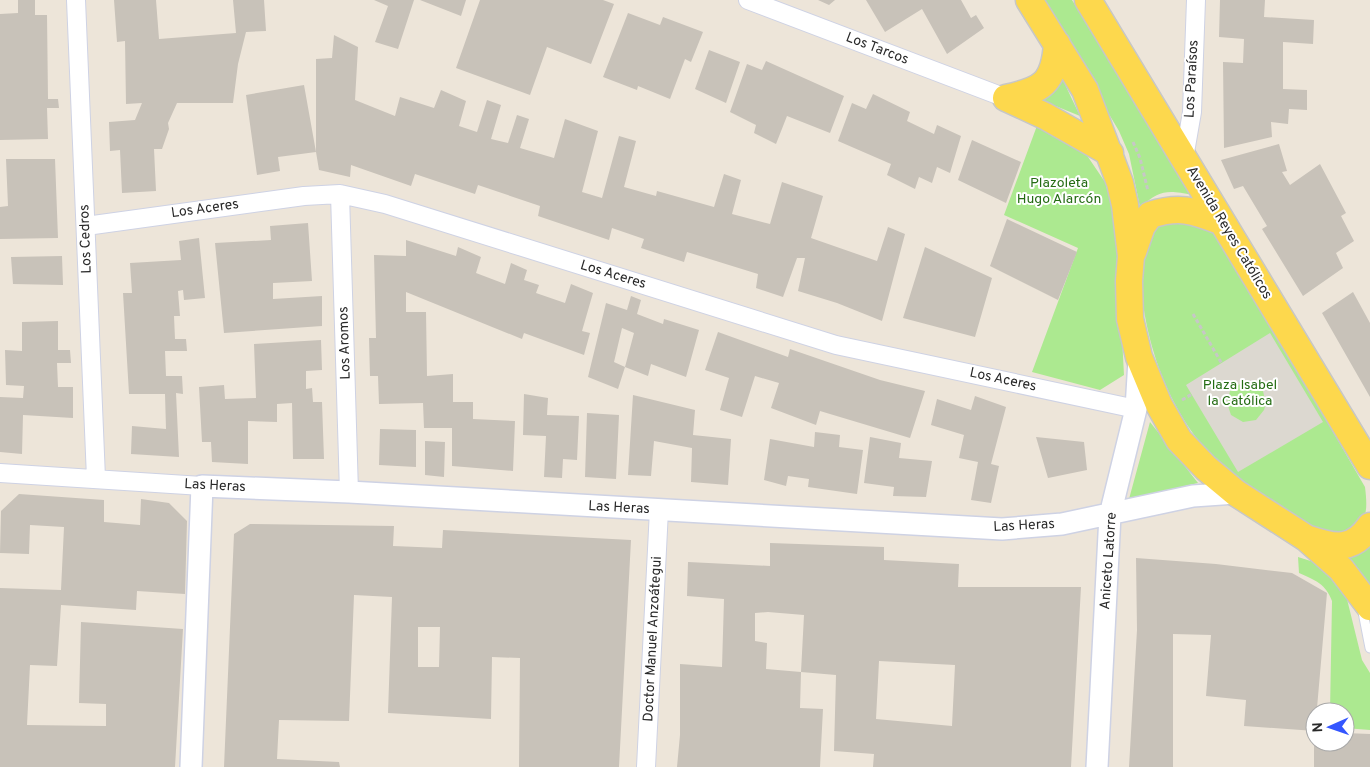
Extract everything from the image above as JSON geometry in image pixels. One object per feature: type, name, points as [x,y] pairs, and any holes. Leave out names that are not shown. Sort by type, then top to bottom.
[{"type":"main road","points":[[1029,0],[1089,98],[1110,153],[1125,205],[1131,256],[1129,281],[1130,319],[1139,357],[1159,405],[1179,440],[1206,468],[1236,493],[1306,538],[1340,569],[1364,598]]},
{"type":"main road","name":"Avenida Reyes Católicos","points":[[1088,0],[1220,221],[1368,459]]},
{"type":"main road","points":[[1006,98],[1033,92],[1049,78],[1056,59],[1057,44]]},
{"type":"main road","points":[[1006,98],[1045,116],[1110,153]]},
{"type":"main road","points":[[1131,256],[1142,226],[1150,214],[1179,208],[1195,211],[1220,221]]},
{"type":"main road","points":[[1306,538],[1328,545],[1344,546],[1358,541],[1370,526]]},
{"type":"street","name":"Los Cedros","points":[[76,0],[96,478]]},
{"type":"street","name":"Los Tarcos","points":[[748,0],[1006,98]]},
{"type":"street","name":"Los Paraísos","points":[[1184,158],[1192,112],[1196,0]]},
{"type":"street","name":"Los Aceres","points":[[86,226],[304,196],[340,194],[384,204],[836,345],[1136,409]]},
{"type":"street","name":"Los Aromos","points":[[340,194],[349,492]]},
{"type":"street","name":"Aniceto Latorre","points":[[1097,767],[1110,515],[1136,409],[1139,357]]},
{"type":"street","name":"Las Heras","points":[[0,473],[202,486],[349,492],[1002,529],[1062,524],[1194,496],[1236,493]]},
{"type":"street","points":[[191,767],[202,486]]},
{"type":"street","name":"Doctor Manuel Anzoátegui","points":[[646,767],[660,510]]},
{"type":"lane","points":[[1364,598],[1370,648]]},
{"type":"path","points":[[1131,139],[1140,158],[1147,184],[1150,214]]},
{"type":"path","points":[[1193,314],[1222,364]]},
{"type":"path","points":[[1178,394],[1186,407]]},
{"type":"path","points":[[1182,400],[1192,394]]},
{"type":"green space","points":[[1041,0],[1072,0],[1193,195],[1176,192],[1159,194],[1140,207],[1129,154],[1119,131]]},
{"type":"green space","points":[[1061,76],[1080,116],[1041,100]]},
{"type":"green space","name":"Plazoleta Hugo Alarcón","points":[[1038,123],[1086,154],[1105,182],[1116,220],[1124,375],[1100,390],[1032,372],[1078,248],[1004,215]]},
{"type":"green space","name":"Plaza Isabel la Católica","points":[[1175,217],[1216,230],[1365,487],[1366,510],[1364,517],[1361,522],[1348,530],[1327,536],[1259,495],[1214,459],[1195,436],[1178,410],[1154,354],[1142,294],[1140,264],[1148,230]]},
{"type":"green space","points":[[1150,422],[1198,483],[1129,499]]},
{"type":"green space","points":[[1370,543],[1370,586],[1340,556]]},
{"type":"green space","points":[[1298,557],[1320,564],[1344,587],[1362,660],[1370,673],[1370,730],[1355,729],[1355,702],[1330,702],[1332,601],[1327,590],[1315,580],[1299,573]]},
{"type":"shaded area","points":[[1270,333],[1323,422],[1238,472],[1186,385]],"holes":[[[1240,384],[1253,384],[1263,391],[1266,404],[1256,420],[1243,422],[1231,415],[1227,403],[1230,391]]]},
{"type":"building","points":[[18,0],[35,0],[35,15],[47,15],[48,99],[58,99],[59,108],[47,108],[48,139],[0,140],[0,14],[18,13]]},
{"type":"building","points":[[114,0],[156,0],[159,39],[236,33],[233,0],[264,0],[266,31],[246,32],[238,64],[233,103],[177,103],[168,123],[169,129],[162,149],[154,149],[156,191],[122,193],[120,150],[110,151],[109,122],[135,120],[142,103],[126,104],[125,41],[117,42]]},
{"type":"building","points":[[374,0],[414,0],[398,49],[375,42],[388,6]]},
{"type":"building","points":[[420,0],[466,0],[461,16]]},
{"type":"building","points":[[480,0],[603,0],[614,4],[591,64],[547,47],[530,95],[456,68]]},
{"type":"building","points":[[818,0],[835,0],[829,5]]},
{"type":"building","points":[[866,0],[961,0],[971,18],[976,15],[984,28],[947,54],[922,9],[885,32]]},
{"type":"building","points":[[1220,0],[1265,0],[1264,17],[1314,20],[1313,44],[1283,42],[1283,89],[1307,90],[1307,110],[1289,109],[1288,124],[1271,122],[1272,137],[1224,148],[1223,62],[1243,63],[1244,39],[1219,37]]},
{"type":"building","points":[[628,13],[660,25],[663,17],[703,32],[691,62],[685,59],[670,99],[638,86],[637,90],[603,77]]},
{"type":"building","points":[[334,35],[358,47],[355,100],[395,116],[400,97],[434,108],[441,90],[466,101],[459,126],[477,132],[487,100],[501,105],[491,139],[508,143],[517,115],[529,119],[520,148],[554,158],[565,119],[598,131],[582,192],[602,198],[619,136],[636,141],[624,187],[656,196],[657,191],[714,207],[724,174],[741,180],[732,214],[770,224],[782,182],[823,196],[811,238],[877,261],[888,227],[905,234],[882,321],[837,303],[798,291],[805,258],[797,258],[783,297],[756,288],[758,274],[687,252],[684,262],[641,248],[644,239],[612,228],[609,240],[538,216],[540,206],[478,185],[475,194],[415,174],[411,186],[351,165],[350,177],[319,170],[316,152],[316,59],[332,58]]},
{"type":"building","points":[[709,50],[740,62],[726,103],[695,89]]},
{"type":"building","points":[[766,61],[844,96],[830,133],[787,116],[776,144],[754,133],[756,125],[730,112],[747,64],[762,70]]},
{"type":"building","points":[[304,85],[316,152],[278,157],[280,171],[257,175],[246,95]]},
{"type":"building","points":[[873,94],[910,112],[907,121],[934,134],[937,125],[961,136],[950,173],[937,167],[932,183],[919,177],[915,189],[887,175],[891,164],[838,141],[852,103],[866,109]]},
{"type":"building","points":[[972,140],[1021,162],[1006,203],[958,180]]},
{"type":"building","points":[[1279,144],[1287,171],[1282,172],[1290,185],[1320,164],[1346,213],[1341,216],[1354,241],[1336,253],[1343,268],[1303,296],[1262,229],[1267,226],[1243,186],[1234,189],[1221,160]]},
{"type":"building","points":[[6,159],[55,159],[58,238],[0,239],[0,207],[8,206]]},
{"type":"building","points":[[1007,219],[1077,252],[1058,300],[990,266]]},
{"type":"building","points":[[308,223],[312,281],[273,283],[273,299],[322,296],[322,326],[224,333],[215,243],[271,240],[270,226]]},
{"type":"building","points":[[199,238],[205,298],[184,300],[183,290],[178,291],[180,316],[174,316],[175,339],[186,339],[187,351],[165,351],[166,376],[182,376],[183,394],[176,393],[179,457],[131,454],[132,426],[166,429],[165,394],[129,394],[123,293],[132,293],[130,263],[181,260],[179,241]]},
{"type":"building","points":[[406,240],[456,256],[458,247],[481,257],[476,273],[505,284],[511,263],[527,270],[524,280],[539,285],[536,293],[565,303],[571,284],[593,293],[582,331],[590,333],[584,355],[524,333],[522,339],[406,292],[406,312],[426,312],[427,376],[453,374],[453,402],[473,402],[473,419],[515,421],[513,471],[452,466],[452,428],[424,428],[423,403],[379,404],[378,376],[370,376],[369,338],[376,338],[374,255],[406,256]]},
{"type":"building","points":[[925,247],[992,278],[975,337],[903,318]]},
{"type":"building","points":[[62,256],[63,285],[13,284],[11,257]]},
{"type":"building","points":[[1353,292],[1370,323],[1370,397],[1322,313]]},
{"type":"building","points":[[631,296],[641,300],[637,314],[663,324],[664,319],[699,330],[686,377],[651,364],[648,376],[625,367],[618,389],[588,377],[606,303],[627,310]],"holes":[[[622,328],[634,333],[625,367],[614,362]]]},
{"type":"building","points":[[58,321],[58,350],[70,350],[71,363],[57,363],[58,387],[73,387],[73,418],[23,415],[22,454],[0,452],[0,397],[23,398],[24,386],[6,385],[5,350],[22,351],[22,322]]},
{"type":"building","points":[[718,332],[788,357],[790,349],[880,380],[925,391],[910,438],[820,411],[816,425],[771,408],[779,383],[755,376],[742,417],[720,410],[729,378],[705,370]]},
{"type":"building","points":[[321,340],[322,370],[306,371],[306,389],[312,388],[313,402],[322,402],[324,459],[293,459],[292,403],[277,404],[277,422],[248,421],[248,464],[212,462],[211,442],[202,442],[199,387],[224,385],[225,399],[256,398],[254,344]]},
{"type":"building","points":[[524,394],[548,398],[547,415],[579,416],[577,460],[563,459],[562,478],[544,477],[546,436],[523,435]]},
{"type":"building","points":[[633,395],[695,410],[693,435],[731,439],[728,485],[691,482],[692,448],[654,441],[651,476],[628,475]]},
{"type":"building","points":[[975,396],[1006,407],[991,464],[999,466],[991,503],[971,500],[978,462],[959,458],[964,435],[931,425],[937,399],[971,410]]},
{"type":"building","points":[[587,413],[619,415],[616,479],[585,477]]},
{"type":"building","points":[[380,429],[416,430],[416,467],[379,465]]},
{"type":"building","points":[[815,432],[840,435],[839,447],[863,450],[857,494],[808,487],[809,479],[788,476],[786,486],[764,480],[770,439],[814,447]]},
{"type":"building","points":[[870,437],[901,443],[899,458],[932,461],[926,497],[893,496],[894,487],[864,483]]},
{"type":"building","points":[[1036,437],[1084,442],[1087,470],[1048,478]]},
{"type":"building","points":[[425,441],[445,442],[444,477],[425,475]]},
{"type":"building","points":[[19,494],[104,500],[104,522],[140,525],[141,499],[169,503],[187,521],[185,594],[137,591],[136,610],[61,605],[57,666],[30,665],[27,725],[106,726],[106,704],[79,703],[81,622],[183,629],[175,767],[0,767],[0,588],[61,590],[64,527],[30,525],[29,554],[0,553],[1,511]]},
{"type":"building","points":[[250,524],[394,526],[393,546],[442,548],[443,530],[631,540],[619,767],[519,767],[520,658],[492,657],[491,719],[388,713],[392,597],[354,595],[349,721],[279,720],[277,759],[339,762],[340,767],[224,767],[234,534]],"holes":[[[418,627],[440,627],[439,667],[418,667]]]},
{"type":"building","points":[[770,543],[884,547],[884,560],[959,564],[958,587],[1081,587],[1071,767],[873,767],[874,754],[834,751],[836,675],[801,672],[800,708],[823,709],[820,767],[677,767],[680,735],[680,664],[722,667],[724,599],[687,596],[688,562],[770,566]],"holes":[[[768,612],[804,615],[801,672],[766,669],[767,643],[755,641],[755,613]],[[879,661],[955,665],[952,726],[876,719]]]},
{"type":"building","points":[[1136,558],[1216,564],[1292,573],[1327,593],[1318,702],[1305,702],[1305,730],[1244,726],[1246,700],[1206,696],[1211,635],[1173,634],[1173,767],[1129,767],[1137,630]]},
{"type":"building","points":[[1355,733],[1370,734],[1370,767],[1314,767],[1314,752],[1355,752]]}]
